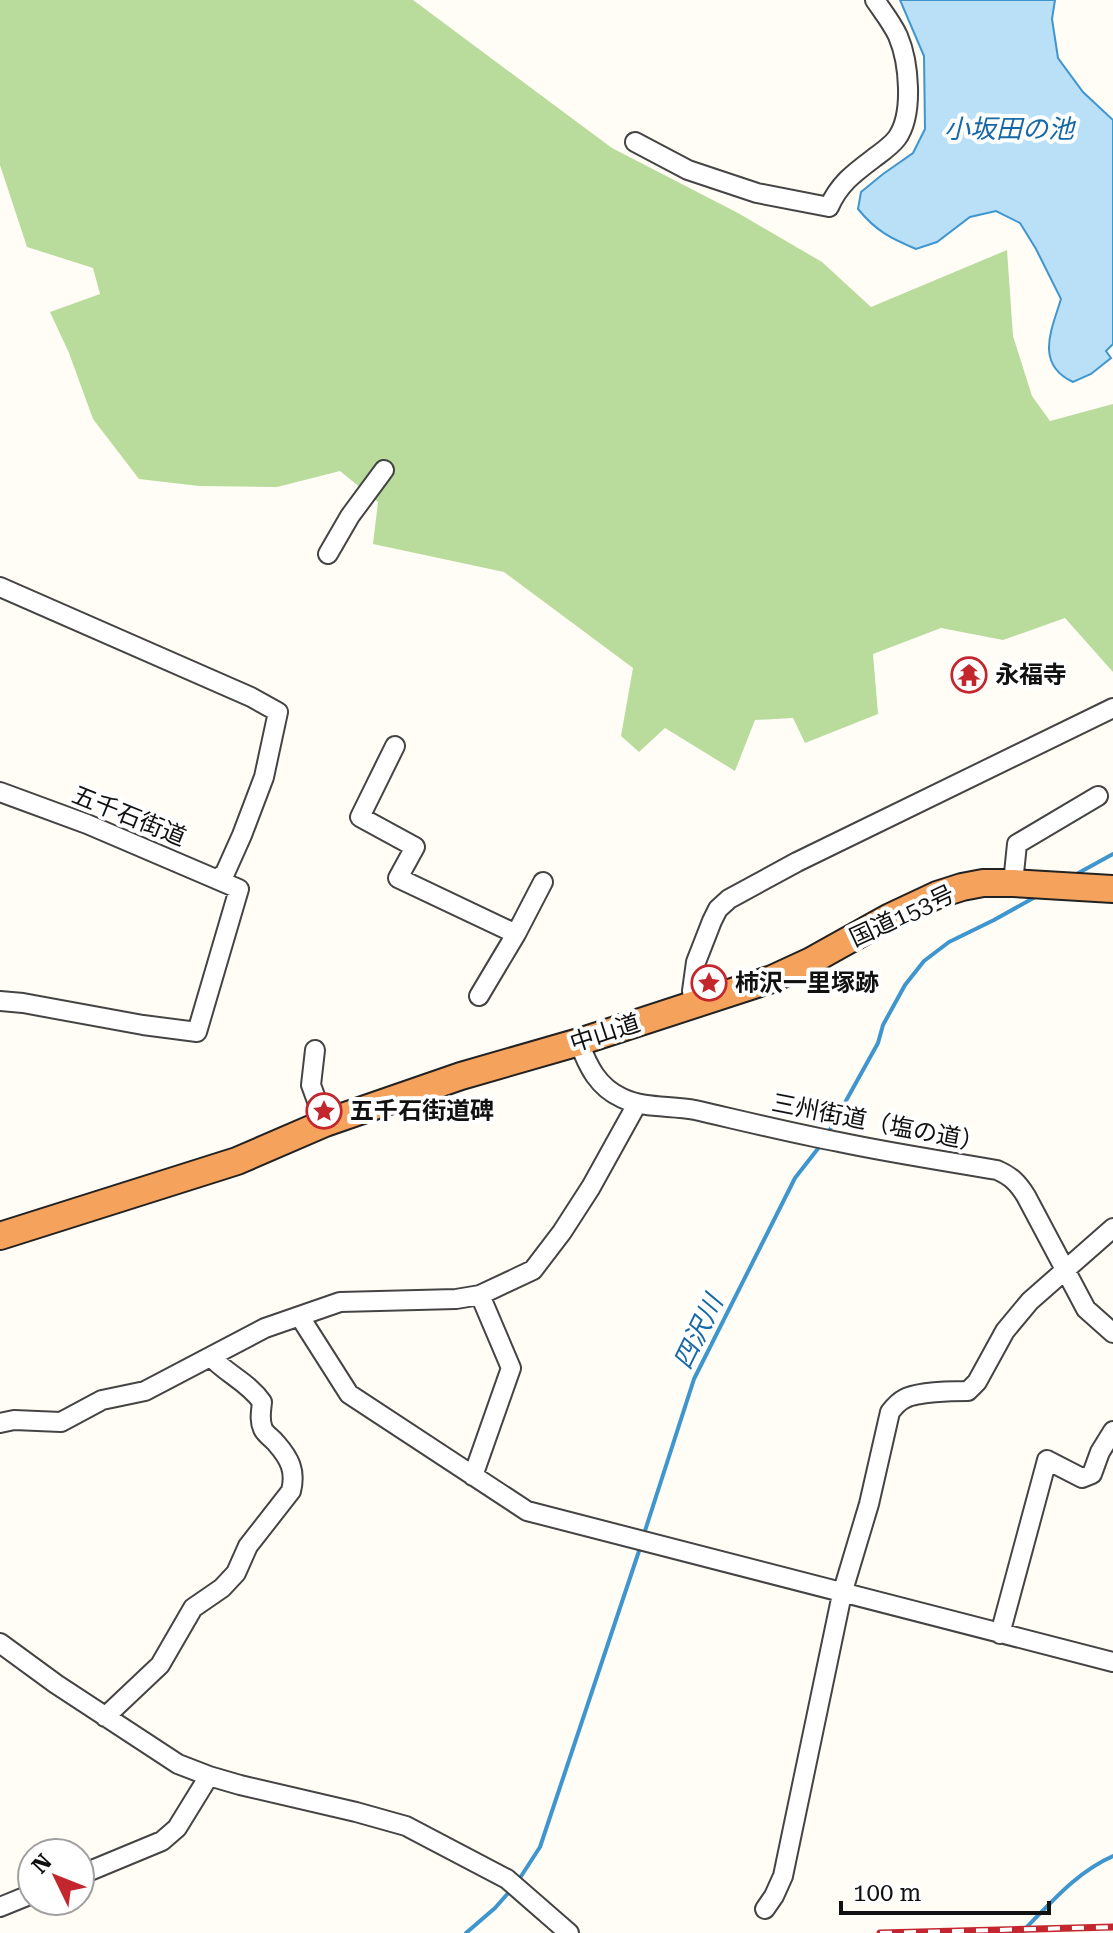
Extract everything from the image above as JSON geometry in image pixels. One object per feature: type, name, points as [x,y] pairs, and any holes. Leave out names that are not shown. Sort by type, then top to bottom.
[{"type":"highway","name":"国道153号","points":[[696,1004],[772,979],[911,906],[962,887],[983,883],[1113,889]]},
{"type":"highway","name":"中山道","points":[[0,1236],[237,1161],[325,1123],[461,1076],[696,1004]]},
{"type":"street","points":[[635,142],[688,170],[757,193],[829,207],[836,191],[852,174],[897,138],[908,107],[899,37],[875,0]]},
{"type":"street","points":[[328,554],[350,516],[384,470]]},
{"type":"street","points":[[0,587],[251,697],[278,712],[264,777],[225,873],[217,879]]},
{"type":"street","points":[[696,1004],[692,991],[696,962],[718,909],[729,899],[797,862],[1113,708]]},
{"type":"street","points":[[395,746],[360,817],[415,847],[398,878],[516,934]]},
{"type":"street","name":"五千石街道","points":[[0,792],[87,824],[239,889],[197,1032],[0,1001]]},
{"type":"street","points":[[1021,884],[1017,844],[1098,796]]},
{"type":"street","points":[[479,996],[543,882]]},
{"type":"street","name":"三州街道（塩の道）","points":[[579,1042],[596,1079],[621,1098],[637,1104],[685,1108],[814,1137],[1005,1173],[1019,1184],[1086,1309],[1113,1333]]},
{"type":"street","points":[[315,1050],[311,1085],[325,1123]]},
{"type":"street","points":[[0,1423],[14,1420],[61,1422],[102,1400],[145,1391],[265,1328],[340,1302],[456,1299],[480,1295],[533,1270],[591,1187],[637,1104]]},
{"type":"street","points":[[765,1909],[783,1876],[842,1594],[869,1504],[890,1412],[907,1396],[968,1391],[977,1382],[1005,1331],[1030,1301],[1113,1228]]},
{"type":"street","points":[[473,1476],[511,1368],[480,1295]]},
{"type":"street","points":[[300,1317],[349,1394],[527,1511],[1113,1662]]},
{"type":"street","points":[[105,1717],[160,1665],[193,1608],[222,1588],[236,1573],[248,1546],[291,1491],[293,1469],[277,1444],[264,1432],[260,1419],[262,1402],[255,1391],[211,1357]]},
{"type":"street","points":[[1000,1634],[1047,1460],[1082,1478],[1092,1474],[1100,1452],[1113,1431]]},
{"type":"street","points":[[0,1643],[56,1684],[178,1764],[240,1785],[406,1826],[507,1879],[569,1933]]},
{"type":"street","points":[[96,1868],[162,1841],[177,1828],[209,1776]]},
{"type":"green space","points":[[0,0],[413,0],[612,148],[738,213],[822,262],[871,307],[1007,250],[1013,336],[1032,396],[1050,421],[1113,404],[1113,672],[1065,618],[1003,640],[941,628],[873,654],[878,714],[805,743],[793,718],[755,720],[735,771],[665,728],[639,752],[621,736],[633,668],[504,572],[373,544],[378,502],[340,471],[277,487],[199,486],[139,479],[93,419],[50,312],[100,294],[93,268],[27,247],[0,165]]},
{"type":"water","name":"小坂田の池","points":[[900,0],[1055,0],[1052,19],[1058,58],[1083,92],[1113,120],[1113,344],[1106,351],[1111,358],[1091,374],[1073,382],[1054,366],[1050,356],[1050,335],[1061,299],[1020,223],[996,211],[970,217],[937,242],[916,249],[884,233],[858,209],[861,192],[913,153],[925,129],[924,56]]},
{"type":"waterway","name":"四沢川","points":[[1073,876],[1113,854]]},
{"type":"waterway","name":"四沢川","points":[[827,1135],[878,1043],[883,1025],[905,985],[924,961],[949,942],[1037,896]]},
{"type":"waterway","name":"四沢川","points":[[643,1537],[694,1379],[795,1178],[820,1146]]},
{"type":"waterway","name":"四沢川","points":[[518,1881],[540,1847],[641,1545]]},
{"type":"waterway","points":[[1021,1933],[1075,1880],[1113,1856]]},
{"type":"waterway","name":"四沢川","points":[[466,1933],[510,1891]]},
{"type":"railway","points":[[880,1933],[1113,1927]]},
{"type":"place","name":"永福寺","points":[[969,675]]},
{"type":"place","name":"柿沢一里塚跡","points":[[709,983]]},
{"type":"place","name":"五千石街道碑","points":[[324,1111]]}]
